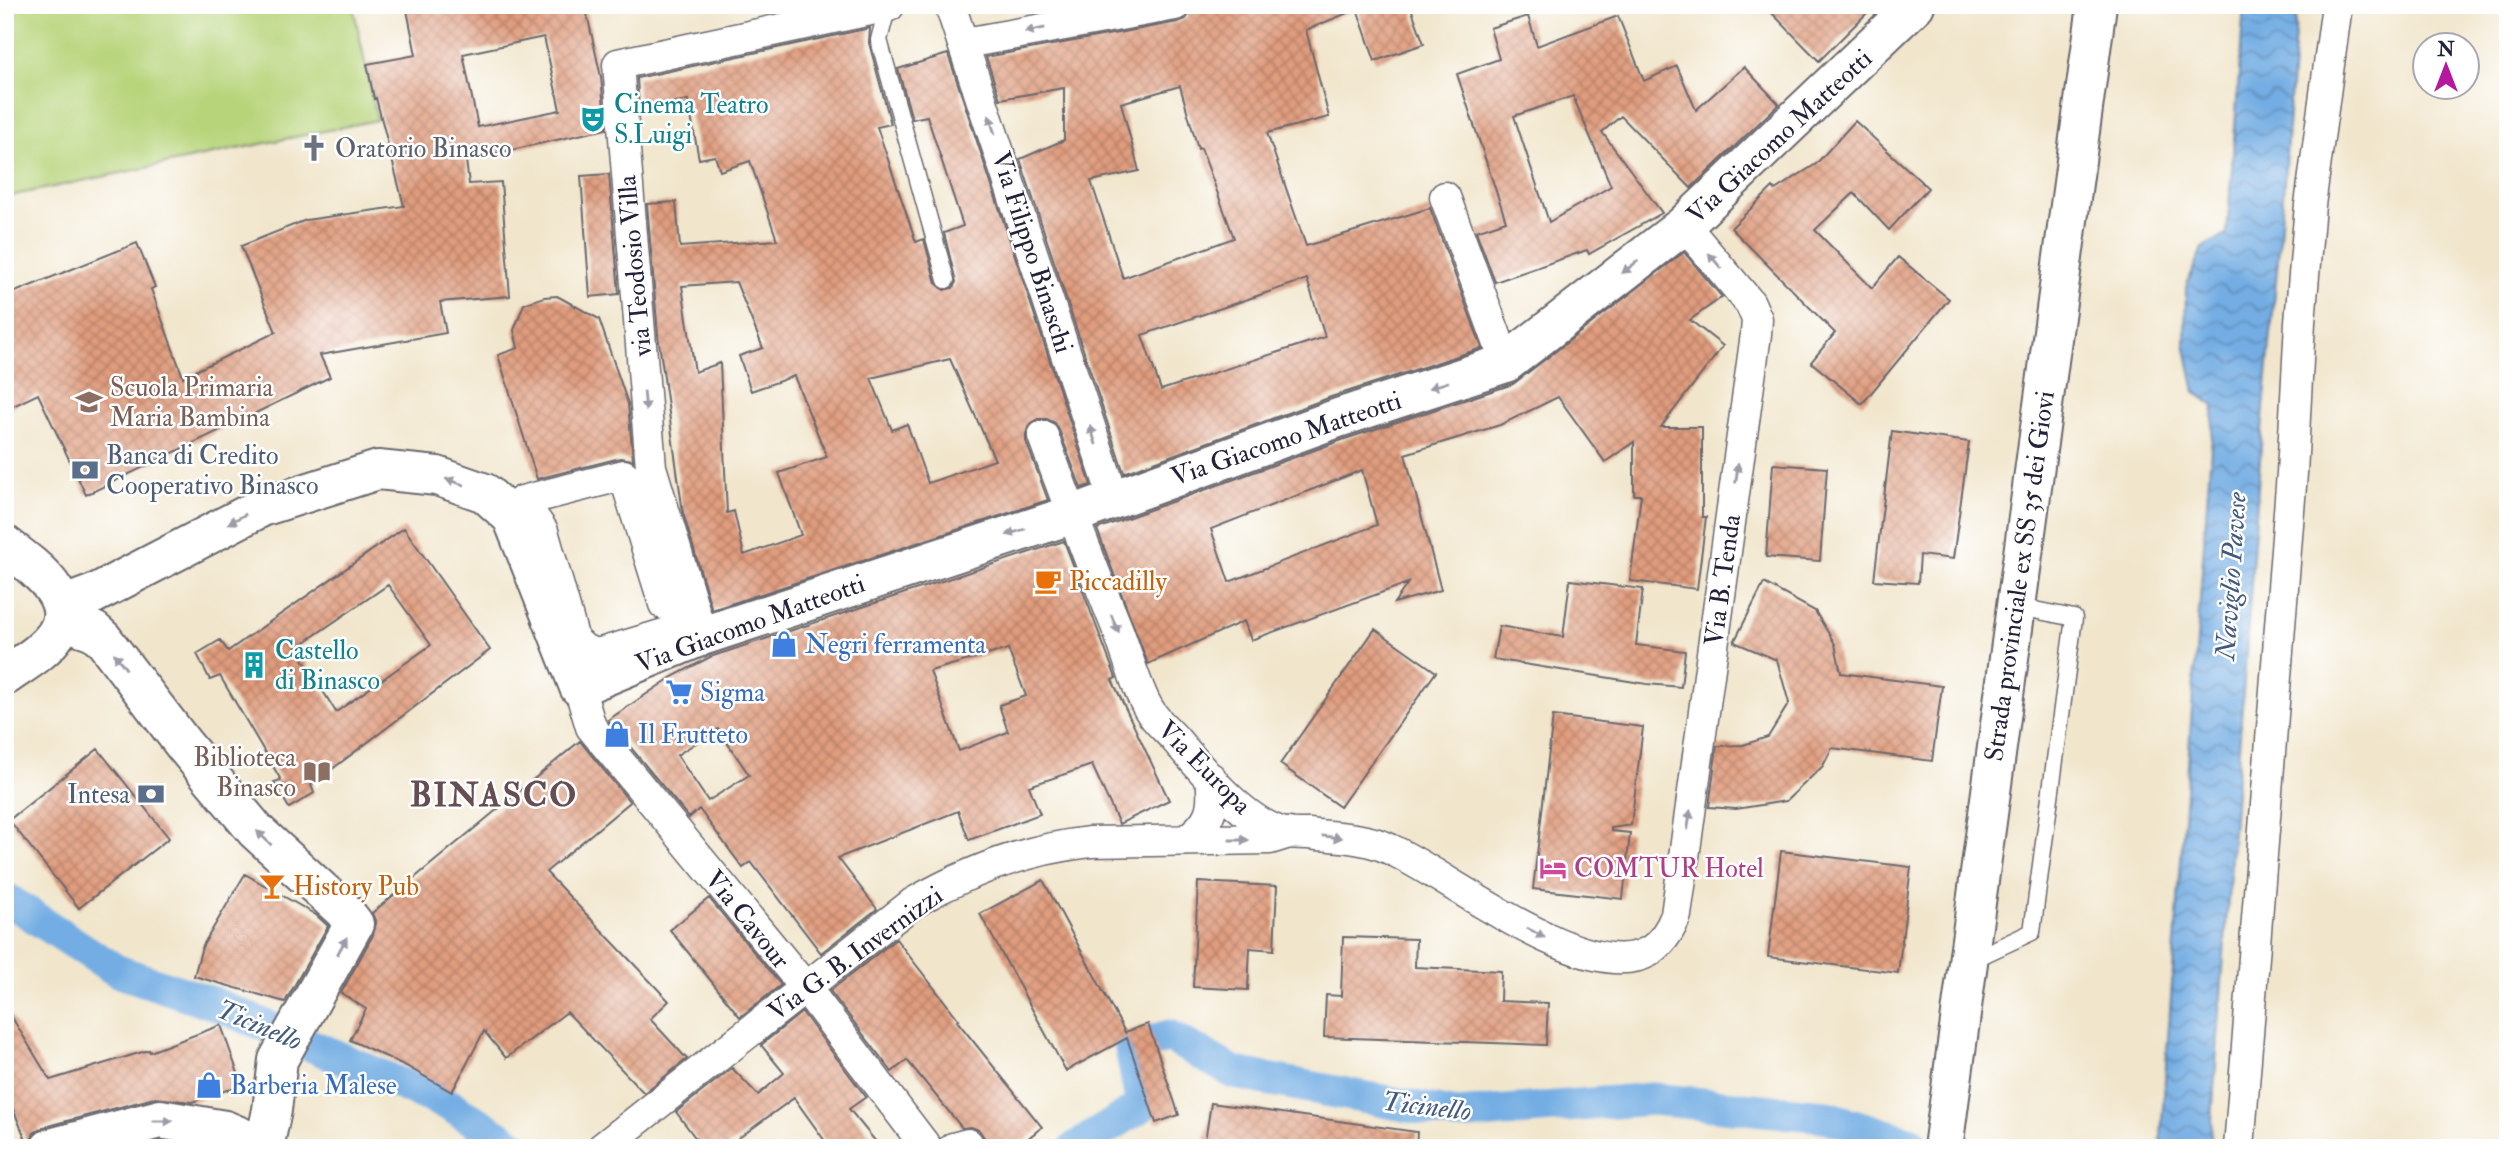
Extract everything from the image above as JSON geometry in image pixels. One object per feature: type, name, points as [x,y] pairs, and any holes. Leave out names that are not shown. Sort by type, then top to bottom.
[{"type":"street","name":"Via Filippo Binaschi","points":[[950,5],[965,43],[1115,499]]},
{"type":"street","points":[[965,43],[1175,5]]},
{"type":"street","name":"Via Giacomo Matteotti","points":[[579,687],[702,636],[1071,515],[1338,418],[1506,363],[1684,225],[1906,15],[1933,5]]},
{"type":"street","points":[[2239,1148],[2292,473],[2300,322],[2310,205],[2337,5]]},
{"type":"street","name":"via Teodosio Villa","points":[[702,636],[650,467],[618,64],[888,6]]},
{"type":"street","name":"Strada provinciale ex SS 35 dei Giovi","points":[[1943,1148],[2015,606],[2089,11]]},
{"type":"street","points":[[1445,197],[1506,363]]},
{"type":"street","name":"Via B. Tenda","points":[[1650,952],[1671,928],[1676,915],[1757,319],[1750,303],[1684,225]]},
{"type":"street","name":"Via Europa","points":[[1043,436],[1071,515],[1150,711],[1243,810],[1281,832],[1352,839],[1389,848],[1539,936],[1571,948],[1603,957],[1625,958],[1650,952]]},
{"type":"street","points":[[5,676],[45,647],[57,634],[62,613],[94,594],[262,506],[378,470],[437,476],[485,493],[512,517],[579,687]]},
{"type":"street","points":[[624,475],[664,604],[679,600],[686,624],[684,628],[597,654],[584,650],[574,640],[543,531],[522,501],[624,475]]},
{"type":"street","points":[[5,545],[33,566],[49,584],[62,613],[103,639],[184,745],[256,831],[343,910],[354,924],[278,1060],[265,1148],[225,1130],[160,1119],[50,1148]]},
{"type":"street","name":"Via Cavour","points":[[579,687],[591,727],[805,987],[927,1148]]},
{"type":"street","points":[[1186,840],[1206,823],[1211,812],[1214,798],[1211,778]]},
{"type":"street","name":"Via G. B. Invernizzi","points":[[602,1148],[913,903],[943,886],[1028,853],[1064,845],[1270,839],[1291,833]]},
{"type":"street","points":[[953,1148],[968,1144],[970,1148]]},
{"type":"lane","points":[[888,6],[879,40],[946,280]]},
{"type":"lane","points":[[1968,962],[2032,932],[2073,632],[2074,618],[2015,606]]},
{"type":"green space","points":[[5,5],[353,5],[377,120],[5,197]]},
{"type":"water","name":"Naviglio Pavese","points":[[2244,5],[2297,5],[2280,238],[2263,419],[2210,1148],[2160,1148],[2214,406],[2195,392],[2185,343],[2186,287],[2202,248],[2227,234]]},
{"type":"building","points":[[406,5],[585,5],[601,77],[606,129],[466,160],[469,184],[501,182],[510,296],[440,302],[446,333],[320,355],[330,377],[86,495],[38,394],[5,410],[5,296],[137,243],[155,287],[151,289],[183,377],[276,332],[241,246],[306,220],[404,206],[367,64],[416,55]],"holes":[[[544,37],[560,110],[478,127],[463,54]]]},
{"type":"building","points":[[1218,5],[1410,5],[1424,44],[1375,61],[1357,9],[1306,30],[1329,117],[1267,133],[1306,246],[1430,208],[1482,348],[1331,397],[1124,473],[1020,159],[1064,140],[1064,88],[1000,99],[986,57],[1178,22],[1186,19],[1191,11]],"holes":[[[1180,86],[1198,149],[1201,148],[1234,238],[1123,278],[1091,181],[1139,171],[1121,103]],[[1307,279],[1325,337],[1161,390],[1142,335]]]},
{"type":"building","points":[[1764,5],[1875,5],[1819,61]]},
{"type":"building","points":[[1528,16],[1537,46],[1618,16],[1644,81],[1677,66],[1696,110],[1744,67],[1779,104],[1691,188],[1621,116],[1602,132],[1662,213],[1589,254],[1587,250],[1495,282],[1476,231],[1506,221],[1457,74],[1499,59],[1490,28]],"holes":[[[1573,96],[1611,186],[1549,222],[1514,116]]]},
{"type":"building","points":[[870,28],[869,43],[891,124],[877,127],[916,242],[924,239],[936,283],[944,290],[953,288],[956,282],[944,233],[963,226],[927,116],[912,119],[898,69],[948,54],[1091,485],[1081,488],[1055,423],[1038,419],[1029,425],[1026,441],[1048,500],[712,610],[683,513],[658,335],[647,204],[676,202],[680,247],[777,240],[750,161],[720,171],[715,156],[699,159],[688,100],[639,109],[637,78]],"holes":[[[736,282],[763,348],[739,356],[751,391],[794,376],[827,457],[779,473],[801,535],[744,555],[734,511],[727,513],[720,363],[695,372],[682,286]],[[950,359],[995,460],[928,483],[907,424],[892,430],[871,378]]]},
{"type":"building","points":[[1855,121],[1928,188],[1889,230],[1854,193],[1815,230],[1872,288],[1898,257],[1949,299],[1862,404],[1811,362],[1835,333],[1731,228],[1773,187],[1775,190],[1816,164]]},
{"type":"building","points":[[609,174],[619,294],[590,297],[581,176]]},
{"type":"building","points":[[1684,252],[1722,297],[1690,320],[1723,346],[1661,427],[1702,427],[1702,517],[1706,517],[1697,589],[1630,581],[1641,495],[1634,495],[1634,442],[1605,462],[1558,397],[1500,425],[1405,454],[1441,590],[1394,603],[1408,583],[1251,640],[1244,621],[1148,664],[1097,529],[1345,439],[1513,384]],"holes":[[[1362,470],[1377,525],[1229,582],[1211,529]]]},
{"type":"building","points":[[557,296],[599,319],[628,404],[633,460],[620,458],[537,479],[498,355],[518,348],[514,330],[524,304]]},
{"type":"building","points":[[1892,431],[1969,442],[1953,559],[1920,555],[1918,583],[1874,580]]},
{"type":"building","points":[[1773,464],[1827,468],[1820,561],[1766,557]]},
{"type":"building","name":"Castello di Binasco","points":[[404,528],[490,650],[311,785],[314,793],[289,808],[274,782],[281,780],[220,676],[210,680],[197,654],[220,640],[228,651]],"holes":[[[388,585],[431,645],[336,712],[296,648]]]},
{"type":"building","points":[[1064,541],[1116,678],[1112,680],[1169,800],[1119,824],[1092,765],[1029,786],[1040,814],[969,840],[958,811],[838,858],[877,909],[821,953],[751,862],[743,868],[699,809],[689,818],[608,720],[672,677],[710,657]],"holes":[[[1008,649],[1026,696],[999,705],[1008,732],[959,751],[930,671]],[[718,729],[749,775],[708,801],[677,755]]]},
{"type":"building","points":[[1570,580],[1643,589],[1636,645],[1685,651],[1681,687],[1493,659],[1499,626],[1563,637]]},
{"type":"building","points":[[1764,583],[1815,611],[1835,644],[1841,673],[1942,686],[1932,761],[1832,748],[1823,766],[1786,801],[1736,809],[1709,807],[1717,746],[1743,745],[1768,737],[1789,703],[1777,660],[1734,642]]},
{"type":"building","points":[[1375,629],[1436,672],[1340,807],[1280,764]]},
{"type":"building","points":[[1553,716],[1643,727],[1631,825],[1611,828],[1611,831],[1630,833],[1623,899],[1533,889]]},
{"type":"building","points":[[580,741],[630,802],[546,872],[669,1001],[650,1019],[687,1059],[644,1093],[567,1012],[506,1058],[484,1031],[452,1092],[406,1066],[350,1040],[366,1009],[341,993],[373,935],[376,923],[372,913]]},
{"type":"building","points":[[98,749],[169,838],[79,908],[9,820]]},
{"type":"building","points":[[1781,851],[1911,867],[1898,973],[1768,957]]},
{"type":"building","points":[[245,874],[316,915],[328,926],[285,1002],[194,976],[202,947]]},
{"type":"building","points":[[1043,880],[1126,1034],[1125,1032],[1148,1024],[1179,1115],[1156,1123],[1127,1038],[1066,1071],[980,914]]},
{"type":"building","points":[[1198,882],[1277,886],[1274,950],[1250,948],[1248,990],[1193,987]]},
{"type":"building","points":[[709,898],[781,985],[740,1017],[670,930]]},
{"type":"building","points":[[1343,937],[1416,939],[1415,967],[1501,971],[1500,1001],[1548,1003],[1546,1045],[1324,1037],[1326,995],[1341,996]]},
{"type":"building","points":[[896,939],[959,1020],[957,1021],[1042,1127],[1016,1148],[987,1148],[986,1140],[979,1130],[962,1128],[907,1060],[892,1072],[830,991]]},
{"type":"building","points":[[5,1006],[50,1080],[149,1050],[150,1052],[221,1025],[242,1085],[192,1102],[154,1098],[44,1127],[34,1133],[29,1147],[5,1090]]},
{"type":"building","points":[[802,1012],[866,1097],[849,1109],[881,1148],[830,1148],[794,1098],[725,1148],[703,1148],[676,1112],[732,1068],[758,1095],[784,1073],[761,1045]]},
{"type":"building","points":[[1211,1103],[1417,1132],[1416,1148],[1204,1148]]},
{"type":"building","points":[[161,1141],[189,1146],[192,1148],[137,1148]]},
{"type":"waterway","name":"Ticinello","points":[[5,898],[117,971],[215,1004],[449,1105],[518,1148]]},
{"type":"waterway","name":"Ticinello","points":[[1075,1148],[1142,1106],[1131,1048],[1169,1036],[1235,1073],[1457,1115],[1652,1099],[1824,1116],[1912,1143]]},
{"type":"place","name":"Cinema Teatro S.Luigi","points":[[593,119]]},
{"type":"place","name":"Oratorio Binasco","points":[[314,148]]},
{"type":"place","name":"Scuola Primaria Maria Bambina","points":[[89,402]]},
{"type":"place","name":"Banca di Credito Cooperativo Binasco","points":[[85,470]]},
{"type":"place","name":"Piccadilly","points":[[1048,581]]},
{"type":"place","name":"Negri ferramenta","points":[[784,644]]},
{"type":"place","name":"Castello di Binasco","points":[[254,665]]},
{"type":"place","name":"Sigma","points":[[679,692]]},
{"type":"place","name":"Il Frutteto","points":[[617,734]]},
{"type":"place","name":"Biblioteca Binasco","points":[[317,772]]},
{"type":"place","name":"Intesa","points":[[151,794]]},
{"type":"place","name":"COMTUR Hotel","points":[[1553,868]]},
{"type":"place","name":"History Pub","points":[[272,886]]},
{"type":"place","name":"Barberia Malese","points":[[209,1085]]},
{"type":"district","name":"BINASCO","points":[[494,794]]}]
